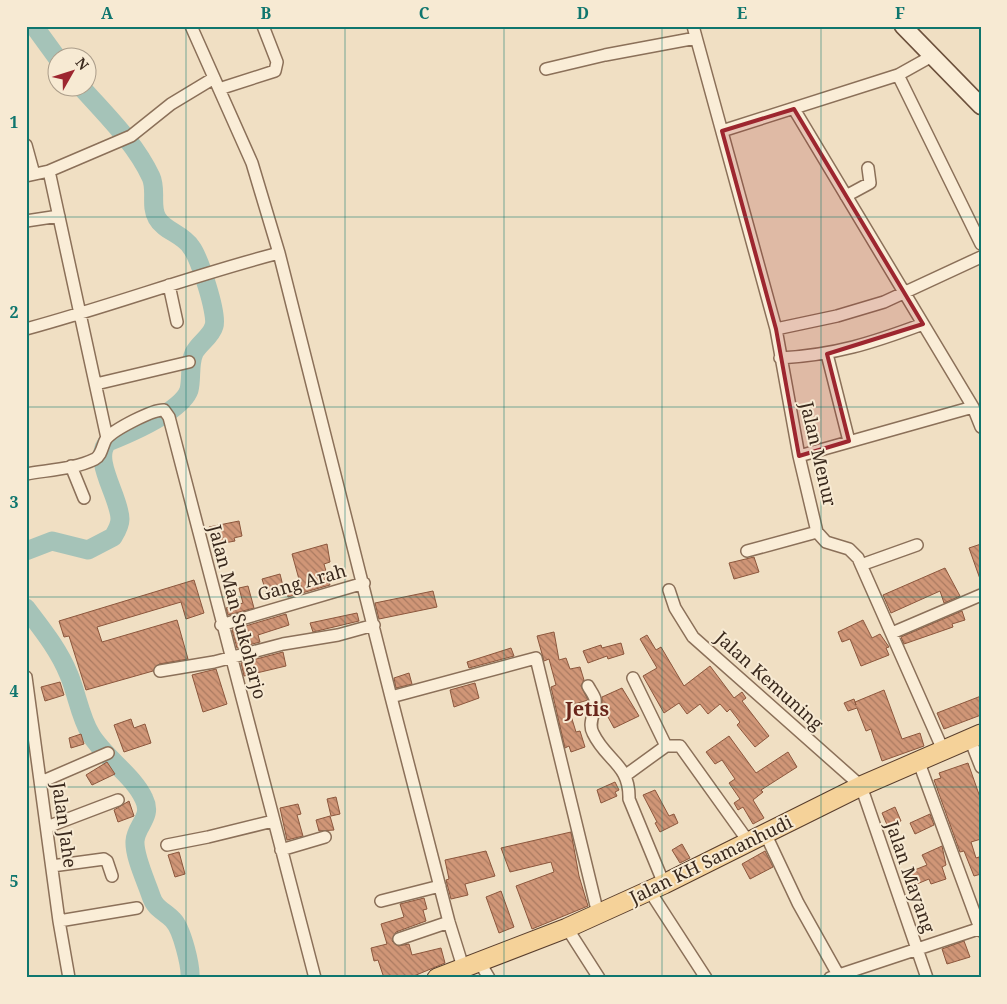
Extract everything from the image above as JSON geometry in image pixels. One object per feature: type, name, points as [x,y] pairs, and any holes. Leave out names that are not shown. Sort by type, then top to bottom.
[{"type":"main road","points":[[903,26],[981,106]]},
{"type":"main road","name":"Jalan KH Samanhudi","points":[[437,978],[567,928],[656,887],[861,786],[918,760],[976,737]]},
{"type":"street","points":[[191,26],[252,163],[279,253],[449,922],[471,964],[489,978]]},
{"type":"street","points":[[26,145],[30,175],[49,171],[139,130],[171,104],[217,84],[274,71],[277,62],[264,26]]},
{"type":"street","name":"Jalan Menur","points":[[693,26],[776,329],[799,456],[818,532],[826,542],[849,549],[862,565],[943,750]]},
{"type":"street","points":[[546,69],[606,55],[696,38]]},
{"type":"street","points":[[722,131],[898,75],[932,56]]},
{"type":"street","points":[[898,75],[981,244]]},
{"type":"street","points":[[794,109],[972,407],[981,427]]},
{"type":"street","points":[[846,196],[870,183],[868,168]]},
{"type":"street","points":[[49,171],[107,438]]},
{"type":"street","points":[[26,221],[59,216]]},
{"type":"street","points":[[26,330],[222,267],[279,253]]},
{"type":"street","points":[[776,329],[845,314],[904,292],[981,257]]},
{"type":"street","points":[[169,285],[177,322]]},
{"type":"street","points":[[780,358],[827,354],[854,349],[923,324]]},
{"type":"street","points":[[827,354],[849,441]]},
{"type":"street","points":[[96,384],[189,362]]},
{"type":"street","points":[[799,456],[972,407]]},
{"type":"street","name":"Jalan Man Sukoharjo","points":[[26,474],[71,466],[98,457],[107,438],[124,426],[157,410],[167,413],[315,978]]},
{"type":"street","points":[[71,466],[84,498]]},
{"type":"street","points":[[747,551],[818,532]]},
{"type":"street","points":[[862,565],[917,545]]},
{"type":"street","name":"Gang Arah","points":[[222,624],[364,583]]},
{"type":"street","name":"Jalan Kemuning","points":[[669,590],[675,608],[693,637],[861,786]]},
{"type":"street","points":[[892,633],[981,595]]},
{"type":"street","points":[[160,671],[230,658],[283,644],[338,635],[374,625]]},
{"type":"street","points":[[391,697],[536,658],[598,914]]},
{"type":"street","name":"Jalan Jahe","points":[[26,677],[31,750],[41,782],[59,922],[69,978]]},
{"type":"street","points":[[633,678],[666,746]]},
{"type":"street","points":[[588,686],[595,701],[591,719],[594,735],[626,775],[629,784],[629,799],[656,887],[706,978]]},
{"type":"street","points":[[976,737],[981,767]]},
{"type":"street","points":[[626,775],[666,746],[680,746],[757,837],[798,903],[836,977],[980,929],[918,760]]},
{"type":"street","points":[[41,782],[108,753]]},
{"type":"street","name":"Jalan Mayang","points":[[861,786],[927,978]]},
{"type":"street","points":[[47,827],[118,800]]},
{"type":"street","points":[[167,845],[273,821]]},
{"type":"street","points":[[281,850],[325,837]]},
{"type":"street","points":[[52,866],[104,858],[107,861],[112,876]]},
{"type":"street","points":[[382,900],[440,886]]},
{"type":"street","points":[[59,922],[137,908]]},
{"type":"street","points":[[399,939],[449,922]]},
{"type":"street","points":[[567,928],[599,978]]},
{"type":"highlighted area","points":[[794,109],[923,324],[827,354],[849,441],[799,456],[776,329],[722,131]]},
{"type":"building","points":[[239,521],[242,536],[234,538],[235,541],[213,545],[209,527]]},
{"type":"building","points":[[327,544],[330,562],[324,564],[330,585],[288,597],[287,594],[302,590],[292,554]]},
{"type":"building","points":[[981,544],[981,578],[980,579],[969,548]]},
{"type":"building","points":[[754,557],[759,572],[734,579],[729,563]]},
{"type":"building","points":[[945,568],[960,596],[944,603],[940,591],[891,613],[883,595]]},
{"type":"building","points":[[280,574],[284,590],[267,595],[262,579]]},
{"type":"building","points":[[194,580],[204,613],[186,619],[181,602],[97,627],[102,642],[177,620],[188,659],[159,664],[153,671],[86,690],[69,636],[64,637],[59,621]]},
{"type":"building","points":[[248,586],[254,608],[228,615],[226,608],[243,603],[239,588]]},
{"type":"building","points":[[433,591],[437,607],[379,619],[375,603]]},
{"type":"building","points":[[962,611],[965,620],[952,624],[953,627],[904,644],[901,637]]},
{"type":"building","points":[[357,613],[359,621],[313,632],[310,623]]},
{"type":"building","points":[[286,614],[289,625],[258,635],[260,642],[237,648],[232,630]]},
{"type":"building","points":[[863,620],[872,638],[880,634],[889,647],[886,648],[889,655],[861,666],[850,639],[842,642],[838,632]]},
{"type":"building","points":[[554,632],[559,660],[566,658],[570,669],[580,667],[584,680],[581,686],[588,700],[568,706],[576,732],[580,731],[585,747],[571,752],[569,746],[565,748],[551,687],[556,685],[549,659],[544,661],[537,636]]},
{"type":"building","points":[[647,635],[656,650],[661,647],[684,686],[710,666],[734,698],[742,692],[746,698],[742,701],[769,736],[755,747],[737,725],[740,722],[730,709],[727,712],[720,704],[708,714],[700,704],[687,714],[679,703],[664,713],[643,676],[657,668],[640,639]]},
{"type":"building","points":[[621,643],[624,654],[608,659],[607,656],[588,663],[583,651],[601,645],[602,648]]},
{"type":"building","points":[[511,648],[514,656],[469,668],[467,662]]},
{"type":"building","points":[[283,652],[286,666],[244,676],[241,663]]},
{"type":"building","points":[[216,669],[227,704],[203,712],[192,675]]},
{"type":"building","points":[[409,673],[412,684],[396,688],[394,678]]},
{"type":"building","points":[[60,682],[64,695],[45,701],[41,687]]},
{"type":"building","points":[[475,683],[479,698],[454,707],[450,690]]},
{"type":"building","points":[[622,688],[639,716],[614,728],[602,706],[602,697]]},
{"type":"building","points":[[884,690],[902,739],[920,733],[924,746],[882,761],[871,729],[866,731],[857,708],[848,711],[844,703],[854,699],[855,702]]},
{"type":"building","points":[[981,696],[981,715],[944,729],[937,713]]},
{"type":"building","points":[[131,719],[134,728],[145,724],[151,743],[124,752],[114,725]]},
{"type":"building","points":[[81,734],[84,744],[71,748],[69,738]]},
{"type":"building","points":[[729,736],[756,773],[788,752],[797,767],[761,790],[763,792],[753,800],[764,818],[753,824],[743,807],[738,810],[734,803],[740,799],[729,783],[735,779],[722,760],[715,764],[706,752]]},
{"type":"building","points":[[107,762],[115,774],[92,785],[86,775]]},
{"type":"building","points":[[968,763],[981,800],[981,839],[971,842],[976,858],[979,857],[981,862],[981,874],[974,876],[964,851],[960,852],[934,780],[941,778],[939,773]]},
{"type":"building","points":[[615,782],[619,790],[615,792],[617,796],[601,803],[597,790]]},
{"type":"building","points":[[655,790],[669,816],[674,814],[678,823],[660,832],[643,795]]},
{"type":"building","points":[[336,797],[340,814],[331,816],[327,799]]},
{"type":"building","points":[[129,801],[134,816],[118,822],[114,810]]},
{"type":"building","points":[[298,804],[301,814],[297,815],[303,836],[287,840],[280,808]]},
{"type":"building","points":[[895,807],[901,821],[888,827],[882,813]]},
{"type":"building","points":[[930,814],[934,825],[915,834],[910,823]]},
{"type":"building","points":[[330,816],[334,830],[319,831],[316,820]]},
{"type":"building","points":[[571,832],[579,876],[588,906],[532,929],[516,886],[554,872],[551,862],[510,872],[501,848]]},
{"type":"building","points":[[682,844],[690,858],[680,863],[672,850]]},
{"type":"building","points":[[942,846],[946,865],[942,867],[946,879],[931,884],[929,879],[907,888],[902,875],[927,865],[922,855]]},
{"type":"building","points":[[486,851],[495,876],[465,884],[468,895],[451,899],[446,880],[449,879],[445,860]]},
{"type":"building","points":[[765,851],[773,867],[750,879],[742,864]]},
{"type":"building","points":[[179,852],[185,874],[175,877],[168,855]]},
{"type":"building","points":[[501,891],[514,927],[499,933],[486,897]]},
{"type":"building","points":[[424,898],[427,909],[423,910],[426,921],[396,932],[392,941],[398,946],[409,944],[412,955],[441,948],[445,963],[409,978],[384,978],[378,960],[374,961],[371,948],[387,944],[381,924],[404,917],[400,904]]},
{"type":"building","points":[[964,941],[970,957],[947,964],[942,949]]},
{"type":"waterway","points":[[34,26],[50,48]]},
{"type":"waterway","points":[[26,551],[52,541],[88,550],[113,537],[119,526],[120,519],[119,510],[104,468],[104,449],[108,442],[166,414],[184,398],[189,390],[194,353],[214,326],[211,298],[203,273],[191,247],[164,226],[157,218],[154,208],[153,182],[151,177],[137,153],[120,130],[91,98]]},
{"type":"waterway","points":[[26,608],[50,640],[65,666],[84,721],[91,735],[127,775],[144,799],[147,811],[136,835],[136,854],[153,900],[173,920],[180,931],[190,978]]},
{"type":"district","name":"Jetis","points":[[587,709]]}]
